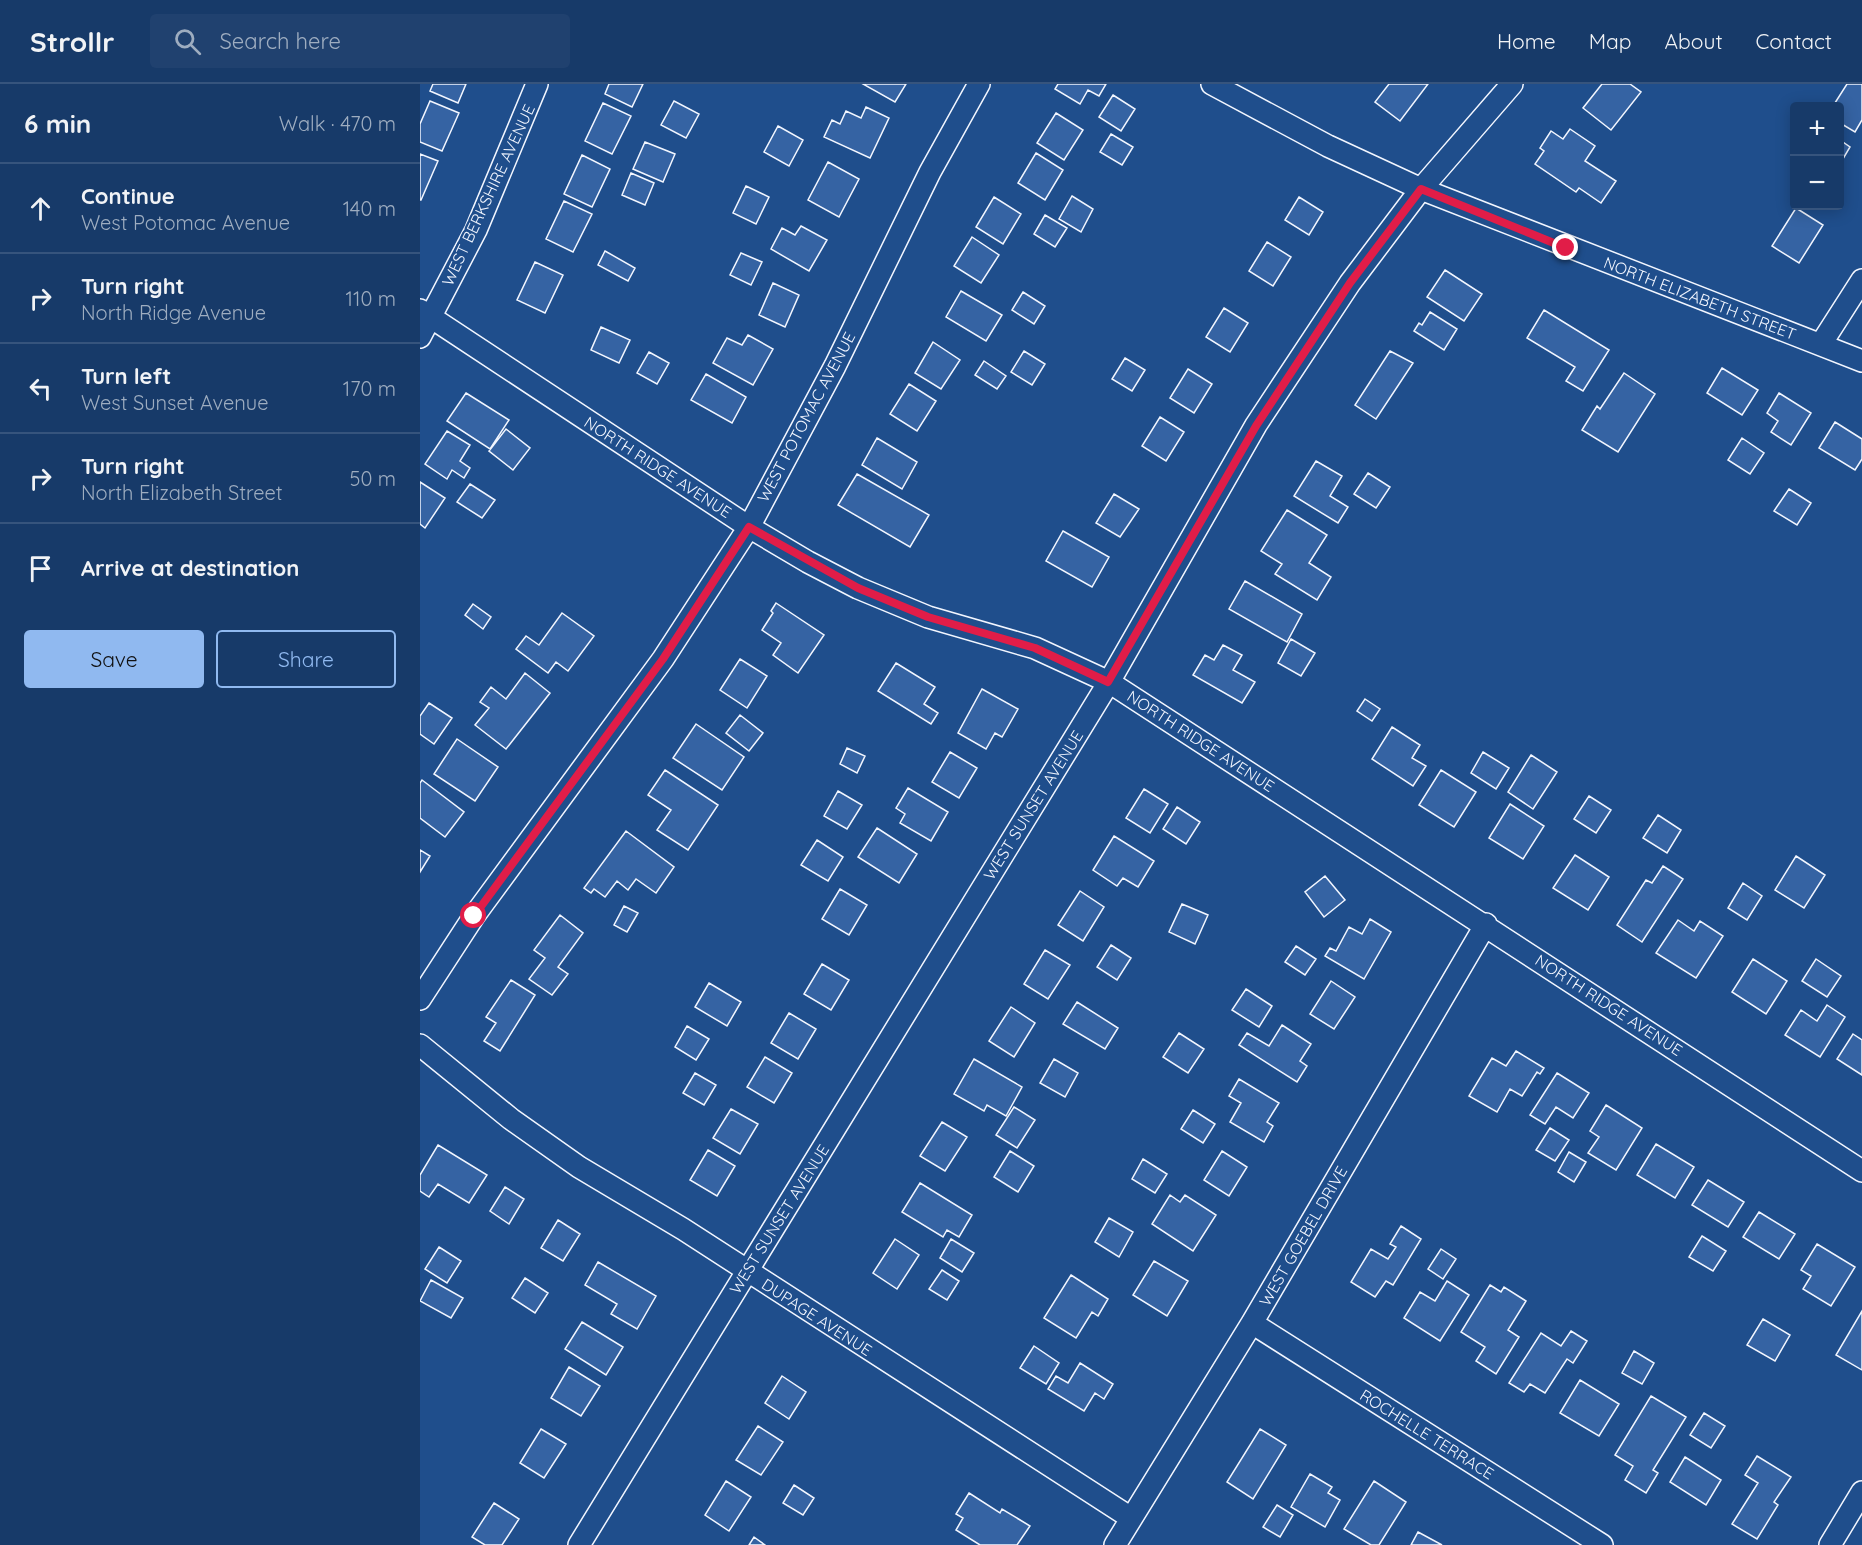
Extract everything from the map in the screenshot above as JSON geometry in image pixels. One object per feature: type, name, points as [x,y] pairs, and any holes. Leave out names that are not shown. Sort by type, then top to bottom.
[{"type":"street","name":"WEST BERKSHIRE AVENUE","points":[[420,337],[425,314],[476,230],[537,84]]},
{"type":"street","name":"WEST POTOMAC AVENUE","points":[[420,999],[474,916],[663,659],[749,527],[835,366],[930,172],[979,84]]},
{"type":"street","name":"NORTH ELIZABETH STREET","points":[[1212,84],[1328,147],[1421,189],[1862,361]]},
{"type":"street","name":"WEST SUNSET AVENUE","points":[[579,1545],[1108,682],[1256,426],[1350,283],[1421,189],[1512,84]]},
{"type":"street","points":[[1821,344],[1862,280]]},
{"type":"street","name":"NORTH RIDGE AVENUE","points":[[425,314],[749,527],[858,588],[928,617],[1035,648],[1108,682],[1486,924],[1862,1171]]},
{"type":"street","name":"WEST GOEBEL DRIVE","points":[[1115,1545],[1252,1323],[1486,924]]},
{"type":"street","name":"DUPAGE AVENUE","points":[[420,1045],[511,1119],[579,1167],[1131,1518]]},
{"type":"street","name":"ROCHELLE TERRACE","points":[[1252,1323],[1602,1545]]},
{"type":"street","points":[[1830,1545],[1862,1492]]},
{"type":"building","points":[[433,84],[466,84],[458,103],[430,91]]},
{"type":"building","points":[[609,84],[643,84],[632,107],[605,94]]},
{"type":"building","points":[[863,84],[906,84],[895,102]]},
{"type":"building","points":[[1058,84],[1106,84],[1099,96],[1088,90],[1080,104],[1055,89]]},
{"type":"building","points":[[1389,84],[1428,84],[1400,121],[1375,102]]},
{"type":"building","points":[[1602,84],[1630,84],[1641,92],[1611,130],[1583,108]]},
{"type":"building","points":[[1847,84],[1862,84],[1862,120],[1855,132],[1844,125],[1844,102],[1836,102]]},
{"type":"building","points":[[1113,95],[1135,109],[1121,131],[1099,117]]},
{"type":"building","points":[[430,101],[459,113],[442,151],[420,142],[420,124]]},
{"type":"building","points":[[674,101],[699,114],[686,138],[661,125]]},
{"type":"building","points":[[603,103],[631,116],[612,154],[585,141]]},
{"type":"building","points":[[866,107],[889,118],[870,158],[824,137],[832,120],[840,124],[846,111],[861,118]]},
{"type":"building","points":[[1056,113],[1083,130],[1064,160],[1037,143]]},
{"type":"building","points":[[778,126],[803,140],[789,166],[764,152]]},
{"type":"building","points":[[1570,129],[1595,146],[1585,161],[1616,181],[1601,203],[1579,188],[1576,192],[1535,164],[1544,151],[1540,148],[1551,131],[1563,139]]},
{"type":"building","points":[[1111,134],[1133,147],[1122,165],[1100,152]]},
{"type":"building","points":[[645,142],[675,154],[663,182],[633,169]]},
{"type":"building","points":[[1844,143],[1850,147],[1844,157]]},
{"type":"building","points":[[1036,153],[1063,170],[1045,200],[1018,183]]},
{"type":"building","points":[[420,154],[438,161],[421,200],[420,200]]},
{"type":"building","points":[[582,155],[610,169],[592,207],[564,194]]},
{"type":"building","points":[[828,162],[859,179],[839,217],[808,200]]},
{"type":"building","points":[[631,173],[654,183],[645,205],[622,195]]},
{"type":"building","points":[[746,186],[769,197],[756,224],[733,213]]},
{"type":"building","points":[[1072,196],[1093,209],[1081,232],[1059,219]]},
{"type":"building","points":[[994,197],[1021,214],[1003,244],[976,227]]},
{"type":"building","points":[[1299,197],[1323,212],[1309,235],[1285,220]]},
{"type":"building","points":[[564,201],[592,214],[573,252],[546,239]]},
{"type":"building","points":[[1795,210],[1799,210],[1823,225],[1799,263],[1772,246]]},
{"type":"building","points":[[1045,215],[1067,228],[1055,247],[1034,234]]},
{"type":"building","points":[[801,226],[827,240],[809,271],[771,249],[782,228],[795,235]]},
{"type":"building","points":[[972,237],[999,255],[981,283],[954,266]]},
{"type":"building","points":[[1267,242],[1291,257],[1273,286],[1249,271]]},
{"type":"building","points":[[605,251],[635,268],[628,281],[598,265]]},
{"type":"building","points":[[741,253],[762,262],[751,285],[730,275]]},
{"type":"building","points":[[535,262],[563,275],[545,313],[517,300]]},
{"type":"building","points":[[1445,270],[1482,294],[1464,321],[1427,297]]},
{"type":"building","points":[[773,283],[799,295],[785,327],[759,315]]},
{"type":"building","points":[[961,291],[1002,315],[986,341],[946,317]]},
{"type":"building","points":[[1023,292],[1045,306],[1034,324],[1012,310]]},
{"type":"building","points":[[1224,308],[1248,323],[1230,352],[1206,337]]},
{"type":"building","points":[[1544,310],[1609,350],[1583,391],[1566,381],[1575,367],[1527,338]]},
{"type":"building","points":[[1430,312],[1457,329],[1444,350],[1414,331],[1419,323],[1422,325]]},
{"type":"building","points":[[601,327],[630,340],[619,363],[591,350]]},
{"type":"building","points":[[748,335],[773,349],[753,385],[713,363],[727,338],[742,345]]},
{"type":"building","points":[[933,342],[960,360],[941,389],[915,373]]},
{"type":"building","points":[[1024,351],[1045,364],[1032,385],[1011,372]]},
{"type":"building","points":[[1390,351],[1413,363],[1376,419],[1355,405]]},
{"type":"building","points":[[649,352],[669,363],[657,384],[637,373]]},
{"type":"building","points":[[1125,358],[1145,370],[1132,391],[1112,379]]},
{"type":"building","points":[[984,361],[1006,376],[997,389],[975,375]]},
{"type":"building","points":[[1722,368],[1758,390],[1742,415],[1707,393]]},
{"type":"building","points":[[1188,369],[1212,384],[1194,413],[1170,398]]},
{"type":"building","points":[[1624,373],[1655,394],[1618,452],[1582,430],[1597,406],[1600,409]]},
{"type":"building","points":[[706,374],[746,397],[732,423],[691,400]]},
{"type":"building","points":[[909,384],[936,401],[917,431],[890,414]]},
{"type":"building","points":[[466,393],[509,420],[490,449],[447,421]]},
{"type":"building","points":[[1779,393],[1811,413],[1791,445],[1771,432],[1778,421],[1767,413]]},
{"type":"building","points":[[1160,417],[1184,432],[1166,461],[1142,446]]},
{"type":"building","points":[[1835,422],[1862,439],[1862,459],[1855,470],[1819,448]]},
{"type":"building","points":[[506,429],[530,448],[513,470],[489,451]]},
{"type":"building","points":[[447,431],[470,445],[460,461],[470,468],[464,478],[452,470],[447,479],[425,464]]},
{"type":"building","points":[[877,438],[917,462],[902,489],[862,465]]},
{"type":"building","points":[[1742,438],[1764,453],[1750,474],[1728,460]]},
{"type":"building","points":[[1316,461],[1342,476],[1330,496],[1348,507],[1338,523],[1294,496]]},
{"type":"building","points":[[1368,473],[1390,487],[1376,508],[1354,494]]},
{"type":"building","points":[[857,474],[929,515],[910,547],[838,505]]},
{"type":"building","points":[[420,482],[445,498],[425,528],[420,524]]},
{"type":"building","points":[[470,484],[495,500],[482,518],[457,502]]},
{"type":"building","points":[[1789,489],[1811,503],[1797,525],[1774,511]]},
{"type":"building","points":[[1114,494],[1139,509],[1120,537],[1096,523]]},
{"type":"building","points":[[1287,510],[1327,535],[1309,563],[1331,577],[1317,600],[1275,574],[1282,564],[1261,551]]},
{"type":"building","points":[[1063,531],[1109,557],[1092,587],[1046,561]]},
{"type":"building","points":[[1245,581],[1302,614],[1287,642],[1229,609]]},
{"type":"building","points":[[776,603],[824,635],[798,673],[773,655],[781,643],[762,630],[773,613],[771,611]]},
{"type":"building","points":[[473,604],[491,617],[483,629],[465,615]]},
{"type":"building","points":[[562,613],[594,636],[568,671],[556,662],[548,673],[516,649],[526,636],[539,645]]},
{"type":"building","points":[[1291,639],[1315,653],[1301,676],[1278,663]]},
{"type":"building","points":[[1223,645],[1242,655],[1233,670],[1255,682],[1242,703],[1193,675],[1205,655],[1214,660]]},
{"type":"building","points":[[740,659],[767,676],[747,708],[720,690]]},
{"type":"building","points":[[896,663],[935,687],[924,704],[938,713],[931,724],[878,691]]},
{"type":"building","points":[[525,673],[550,693],[506,749],[475,725],[489,708],[480,702],[491,687],[506,699]]},
{"type":"building","points":[[982,689],[1018,709],[1002,737],[995,733],[986,749],[958,733]]},
{"type":"building","points":[[1365,699],[1380,709],[1372,721],[1357,711]]},
{"type":"building","points":[[429,703],[452,718],[434,744],[420,734],[420,716]]},
{"type":"building","points":[[740,715],[763,733],[749,751],[726,733]]},
{"type":"building","points":[[696,724],[744,757],[722,790],[673,758]]},
{"type":"building","points":[[1392,727],[1420,745],[1412,758],[1426,766],[1413,786],[1372,759]]},
{"type":"building","points":[[457,739],[498,767],[475,801],[434,774]]},
{"type":"building","points":[[847,748],[865,756],[857,773],[840,764]]},
{"type":"building","points":[[950,752],[977,768],[959,798],[932,782]]},
{"type":"building","points":[[1483,752],[1509,768],[1496,789],[1471,773]]},
{"type":"building","points":[[1531,755],[1557,772],[1533,809],[1508,792]]},
{"type":"building","points":[[665,770],[718,805],[688,850],[657,830],[671,810],[648,795]]},
{"type":"building","points":[[1441,770],[1476,792],[1454,827],[1419,805]]},
{"type":"building","points":[[422,780],[464,812],[445,837],[420,818],[420,783]]},
{"type":"building","points":[[908,788],[948,812],[931,841],[900,823],[905,814],[896,808]]},
{"type":"building","points":[[1144,789],[1168,804],[1150,833],[1126,818]]},
{"type":"building","points":[[838,791],[862,805],[847,829],[824,816]]},
{"type":"building","points":[[1589,796],[1611,810],[1596,833],[1574,819]]},
{"type":"building","points":[[1510,804],[1544,826],[1523,859],[1489,838]]},
{"type":"building","points":[[1177,807],[1200,822],[1186,844],[1163,829]]},
{"type":"building","points":[[1658,815],[1681,830],[1667,853],[1643,838]]},
{"type":"building","points":[[877,828],[917,854],[899,883],[858,857]]},
{"type":"building","points":[[626,831],[674,867],[656,893],[636,879],[628,890],[617,881],[605,897],[594,889],[591,893],[584,888]]},
{"type":"building","points":[[1114,836],[1154,861],[1138,887],[1123,878],[1117,886],[1093,870]]},
{"type":"building","points":[[817,840],[843,857],[828,881],[801,865]]},
{"type":"building","points":[[420,850],[430,856],[420,872]]},
{"type":"building","points":[[1575,855],[1609,877],[1588,910],[1553,888]]},
{"type":"building","points":[[1796,856],[1825,875],[1804,908],[1775,890]]},
{"type":"building","points":[[1663,866],[1683,879],[1642,942],[1617,925],[1646,880],[1652,883]]},
{"type":"building","points":[[1325,876],[1345,900],[1324,917],[1305,892]]},
{"type":"building","points":[[1743,883],[1762,896],[1747,920],[1728,908]]},
{"type":"building","points":[[840,889],[867,905],[849,935],[822,919]]},
{"type":"building","points":[[1080,891],[1104,907],[1083,941],[1058,925]]},
{"type":"building","points":[[1182,904],[1208,915],[1195,944],[1169,932]]},
{"type":"building","points":[[624,906],[638,913],[627,932],[614,925]]},
{"type":"building","points":[[560,915],[583,933],[558,967],[568,974],[552,995],[529,979],[545,958],[534,950]]},
{"type":"building","points":[[1370,919],[1391,932],[1364,979],[1325,956],[1330,948],[1336,951],[1349,927],[1362,934]]},
{"type":"building","points":[[1678,920],[1694,931],[1700,921],[1723,936],[1696,978],[1656,953]]},
{"type":"building","points":[[1111,945],[1131,958],[1117,980],[1097,967]]},
{"type":"building","points":[[1296,946],[1316,959],[1305,975],[1285,962]]},
{"type":"building","points":[[1045,950],[1070,965],[1048,999],[1024,984]]},
{"type":"building","points":[[1753,959],[1787,981],[1766,1014],[1732,992]]},
{"type":"building","points":[[1816,959],[1841,976],[1827,997],[1802,981]]},
{"type":"building","points":[[822,964],[849,980],[831,1010],[804,994]]},
{"type":"building","points":[[511,980],[535,995],[500,1051],[484,1041],[496,1023],[486,1017]]},
{"type":"building","points":[[1331,981],[1355,997],[1334,1029],[1310,1014]]},
{"type":"building","points":[[709,983],[741,1002],[727,1026],[695,1007]]},
{"type":"building","points":[[1246,989],[1272,1006],[1259,1027],[1232,1010]]},
{"type":"building","points":[[1077,1002],[1118,1028],[1105,1049],[1063,1024]]},
{"type":"building","points":[[1827,1005],[1845,1017],[1820,1057],[1785,1035],[1801,1010],[1817,1021]]},
{"type":"building","points":[[1011,1007],[1035,1023],[1014,1057],[989,1041]]},
{"type":"building","points":[[789,1013],[816,1029],[798,1059],[771,1043]]},
{"type":"building","points":[[1282,1025],[1311,1044],[1300,1061],[1307,1066],[1297,1082],[1239,1045],[1247,1033],[1269,1046]]},
{"type":"building","points":[[687,1026],[709,1039],[696,1060],[675,1047]]},
{"type":"building","points":[[1179,1033],[1204,1049],[1188,1073],[1163,1057]]},
{"type":"building","points":[[1853,1034],[1862,1040],[1862,1075],[1837,1059]]},
{"type":"building","points":[[1516,1051],[1544,1068],[1540,1074],[1537,1072],[1522,1096],[1510,1089],[1497,1112],[1469,1096],[1492,1058],[1506,1066]]},
{"type":"building","points":[[765,1057],[792,1073],[774,1103],[747,1087]]},
{"type":"building","points":[[974,1059],[1022,1087],[1006,1116],[987,1105],[984,1111],[954,1094]]},
{"type":"building","points":[[1054,1059],[1078,1073],[1065,1097],[1040,1083]]},
{"type":"building","points":[[695,1073],[716,1085],[704,1105],[683,1093]]},
{"type":"building","points":[[1557,1073],[1589,1093],[1573,1118],[1556,1107],[1545,1124],[1530,1115]]},
{"type":"building","points":[[1239,1079],[1279,1103],[1267,1122],[1273,1126],[1264,1142],[1230,1122],[1241,1103],[1229,1096]]},
{"type":"building","points":[[1606,1105],[1642,1128],[1616,1170],[1588,1153],[1599,1137],[1590,1131]]},
{"type":"building","points":[[1014,1107],[1035,1120],[1017,1148],[996,1135]]},
{"type":"building","points":[[731,1109],[758,1124],[740,1154],[713,1138]]},
{"type":"building","points":[[1193,1110],[1215,1124],[1203,1143],[1181,1129]]},
{"type":"building","points":[[942,1122],[967,1137],[945,1171],[920,1156]]},
{"type":"building","points":[[1550,1128],[1569,1140],[1555,1161],[1536,1150]]},
{"type":"building","points":[[1656,1144],[1694,1167],[1675,1198],[1637,1175]]},
{"type":"building","points":[[438,1145],[487,1175],[469,1203],[438,1184],[429,1197],[420,1191],[420,1175]]},
{"type":"building","points":[[708,1150],[735,1166],[717,1196],[690,1180]]},
{"type":"building","points":[[1010,1151],[1034,1166],[1018,1192],[994,1177]]},
{"type":"building","points":[[1222,1151],[1247,1167],[1229,1196],[1204,1180]]},
{"type":"building","points":[[1569,1152],[1586,1162],[1574,1182],[1558,1172]]},
{"type":"building","points":[[1143,1159],[1167,1174],[1155,1193],[1132,1179]]},
{"type":"building","points":[[1708,1180],[1744,1202],[1728,1227],[1692,1205]]},
{"type":"building","points":[[920,1183],[972,1215],[959,1237],[947,1230],[943,1237],[902,1212]]},
{"type":"building","points":[[505,1187],[524,1199],[509,1224],[490,1211]]},
{"type":"building","points":[[1170,1195],[1180,1202],[1185,1195],[1216,1215],[1193,1251],[1152,1224]]},
{"type":"building","points":[[1759,1212],[1795,1234],[1779,1259],[1743,1237]]},
{"type":"building","points":[[1109,1218],[1133,1232],[1119,1257],[1095,1242]]},
{"type":"building","points":[[558,1220],[580,1234],[563,1261],[541,1248]]},
{"type":"building","points":[[1401,1226],[1421,1239],[1393,1285],[1386,1281],[1375,1297],[1351,1282],[1371,1249],[1388,1259],[1396,1247],[1390,1244]]},
{"type":"building","points":[[1702,1236],[1726,1251],[1713,1271],[1689,1257]]},
{"type":"building","points":[[895,1239],[919,1255],[897,1289],[873,1273]]},
{"type":"building","points":[[951,1239],[974,1253],[962,1272],[940,1258]]},
{"type":"building","points":[[1817,1244],[1855,1267],[1831,1306],[1803,1289],[1811,1276],[1801,1270]]},
{"type":"building","points":[[439,1247],[461,1261],[447,1283],[425,1269]]},
{"type":"building","points":[[1441,1249],[1456,1259],[1443,1279],[1428,1269]]},
{"type":"building","points":[[1154,1261],[1188,1281],[1167,1316],[1133,1295]]},
{"type":"building","points":[[598,1262],[656,1296],[637,1329],[611,1314],[617,1304],[585,1285]]},
{"type":"building","points":[[942,1270],[959,1281],[947,1300],[929,1289]]},
{"type":"building","points":[[1071,1275],[1108,1299],[1098,1316],[1092,1312],[1076,1338],[1044,1318]]},
{"type":"building","points":[[525,1278],[548,1293],[535,1313],[512,1298]]},
{"type":"building","points":[[431,1280],[463,1298],[451,1318],[420,1301]]},
{"type":"building","points":[[1447,1281],[1469,1295],[1440,1341],[1404,1318],[1420,1292],[1435,1301]]},
{"type":"building","points":[[1490,1285],[1501,1292],[1504,1287],[1526,1301],[1508,1330],[1519,1337],[1496,1374],[1476,1361],[1485,1347],[1461,1332]]},
{"type":"building","points":[[1862,1311],[1862,1370],[1836,1355]]},
{"type":"building","points":[[1763,1319],[1790,1335],[1775,1361],[1747,1345]]},
{"type":"building","points":[[582,1322],[623,1347],[606,1375],[565,1349]]},
{"type":"building","points":[[1571,1331],[1587,1341],[1573,1363],[1567,1359],[1545,1393],[1530,1384],[1524,1392],[1509,1383],[1541,1333],[1561,1346]]},
{"type":"building","points":[[1034,1346],[1059,1363],[1046,1384],[1020,1368]]},
{"type":"building","points":[[1634,1351],[1654,1363],[1642,1384],[1622,1373]]},
{"type":"building","points":[[1080,1363],[1113,1384],[1104,1399],[1095,1393],[1084,1411],[1048,1389],[1056,1376],[1068,1383]]},
{"type":"building","points":[[569,1367],[600,1386],[581,1416],[551,1398]]},
{"type":"building","points":[[782,1376],[806,1392],[789,1419],[765,1403]]},
{"type":"building","points":[[1580,1380],[1619,1404],[1599,1436],[1560,1413]]},
{"type":"building","points":[[1651,1396],[1686,1417],[1653,1470],[1658,1473],[1646,1493],[1625,1480],[1633,1466],[1615,1455]]},
{"type":"building","points":[[1704,1413],[1725,1426],[1711,1448],[1690,1435]]},
{"type":"building","points":[[758,1426],[783,1442],[761,1475],[736,1460]]},
{"type":"building","points":[[541,1429],[566,1444],[544,1478],[520,1463]]},
{"type":"building","points":[[1260,1429],[1286,1445],[1253,1499],[1227,1482]]},
{"type":"building","points":[[1757,1456],[1791,1477],[1774,1502],[1778,1505],[1757,1539],[1732,1524],[1758,1483],[1745,1475]]},
{"type":"building","points":[[1685,1457],[1721,1480],[1706,1505],[1670,1482]]},
{"type":"building","points":[[1310,1474],[1332,1487],[1328,1493],[1340,1500],[1325,1527],[1291,1507]]},
{"type":"building","points":[[726,1481],[751,1497],[729,1531],[705,1515]]},
{"type":"building","points":[[1374,1481],[1406,1502],[1379,1545],[1371,1545],[1344,1529]]},
{"type":"building","points":[[794,1485],[814,1498],[803,1515],[783,1503]]},
{"type":"building","points":[[969,1493],[1000,1513],[1002,1509],[1030,1526],[1017,1545],[980,1545],[956,1530],[963,1518],[956,1514]]},
{"type":"building","points":[[494,1503],[519,1519],[502,1545],[485,1545],[472,1537]]},
{"type":"building","points":[[1277,1505],[1293,1515],[1280,1537],[1263,1527]]},
{"type":"building","points":[[1418,1532],[1442,1545],[1411,1545]]},
{"type":"building","points":[[754,1537],[765,1545],[749,1545]]},
{"type":"route","points":[[474,916],[663,659],[749,527],[807,562],[858,588],[928,617],[1035,648],[1108,682],[1256,426],[1350,283],[1421,189],[1566,248]]}]
